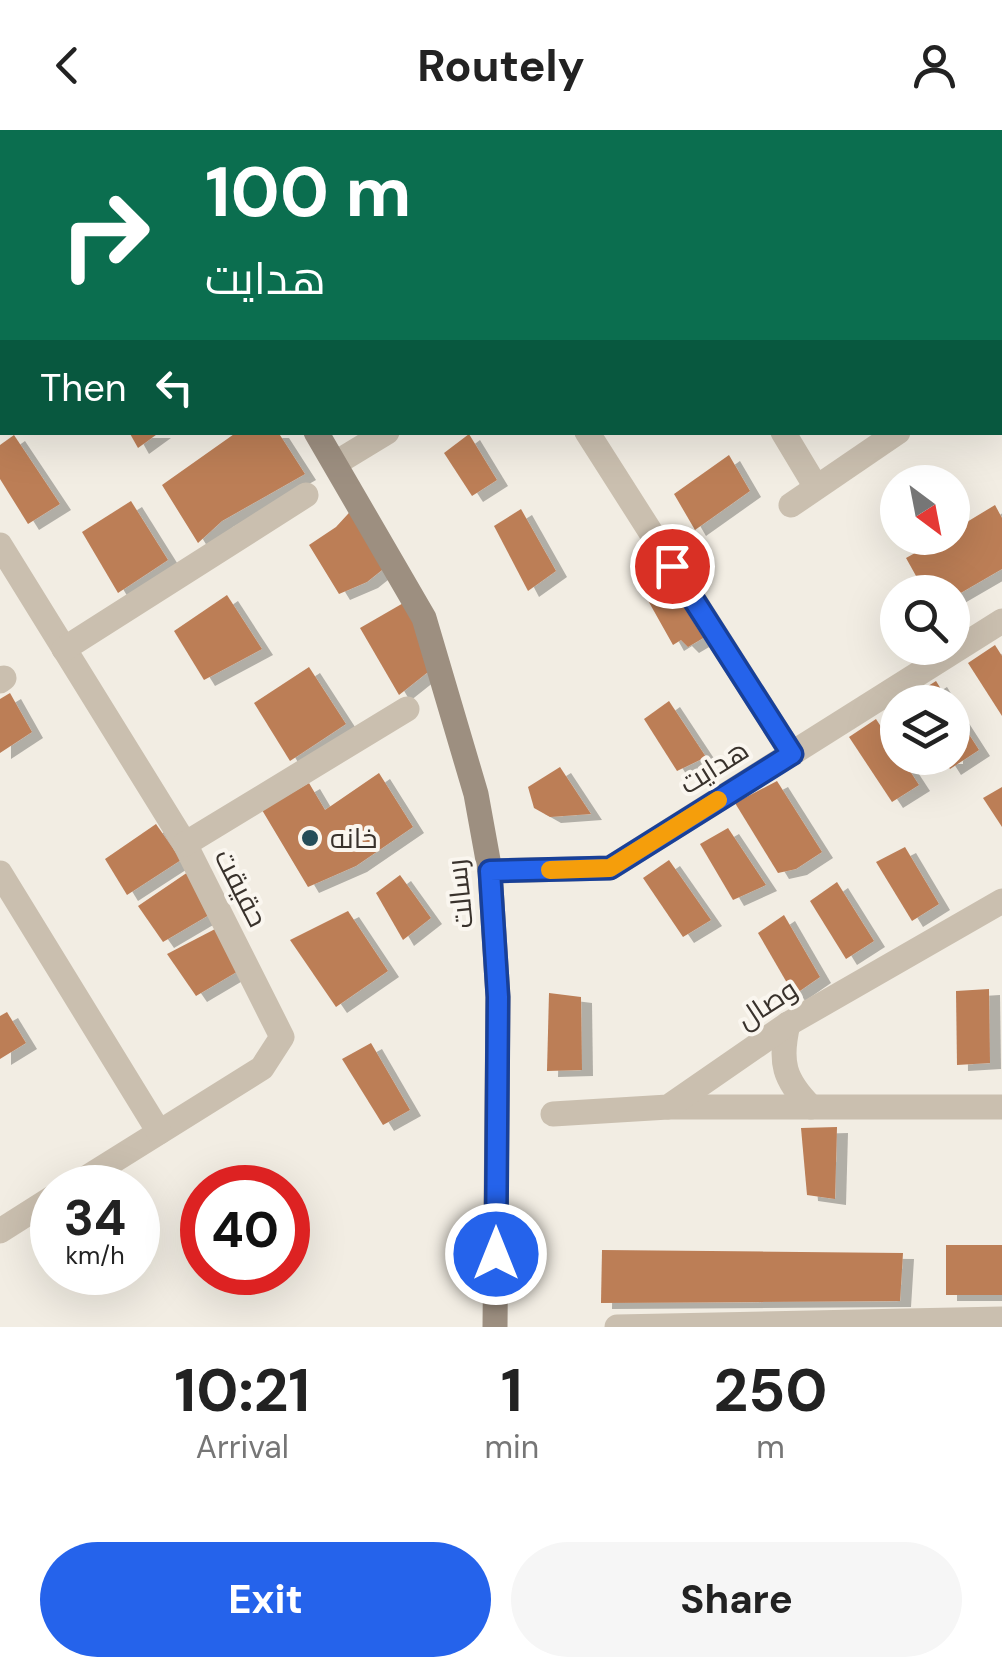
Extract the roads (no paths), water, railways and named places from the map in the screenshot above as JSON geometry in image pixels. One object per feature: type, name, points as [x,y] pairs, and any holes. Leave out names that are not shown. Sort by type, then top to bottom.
[{"type":"street","name":"رسالت","points":[[318,435],[424,618],[476,794],[490,871],[498,997],[495,1327]]},
{"type":"street","points":[[336,463],[382,435]]},
{"type":"street","points":[[589,435],[792,754]]},
{"type":"street","points":[[785,435],[816,488]]},
{"type":"street","points":[[790,505],[894,435]]},
{"type":"street","points":[[64,649],[306,495]]},
{"type":"street","name":"حقیقت","points":[[0,545],[185,844],[282,1037],[262,1068],[107,1165]]},
{"type":"street","name":"هدایت","points":[[490,871],[610,868],[1002,621]]},
{"type":"street","points":[[185,844],[407,709]]},
{"type":"street","points":[[0,874],[159,1132]]},
{"type":"street","name":"وصال","points":[[668,1107],[788,1024],[1002,901]]},
{"type":"street","points":[[788,1024],[781,1055],[789,1085],[812,1107]]},
{"type":"street","points":[[553,1114],[668,1107],[1002,1107]]},
{"type":"street","points":[[0,1230],[30,1212]]},
{"type":"street","points":[[617,1327],[1002,1319]]},
{"type":"place","name":"خانه","points":[[310,838]]}]
